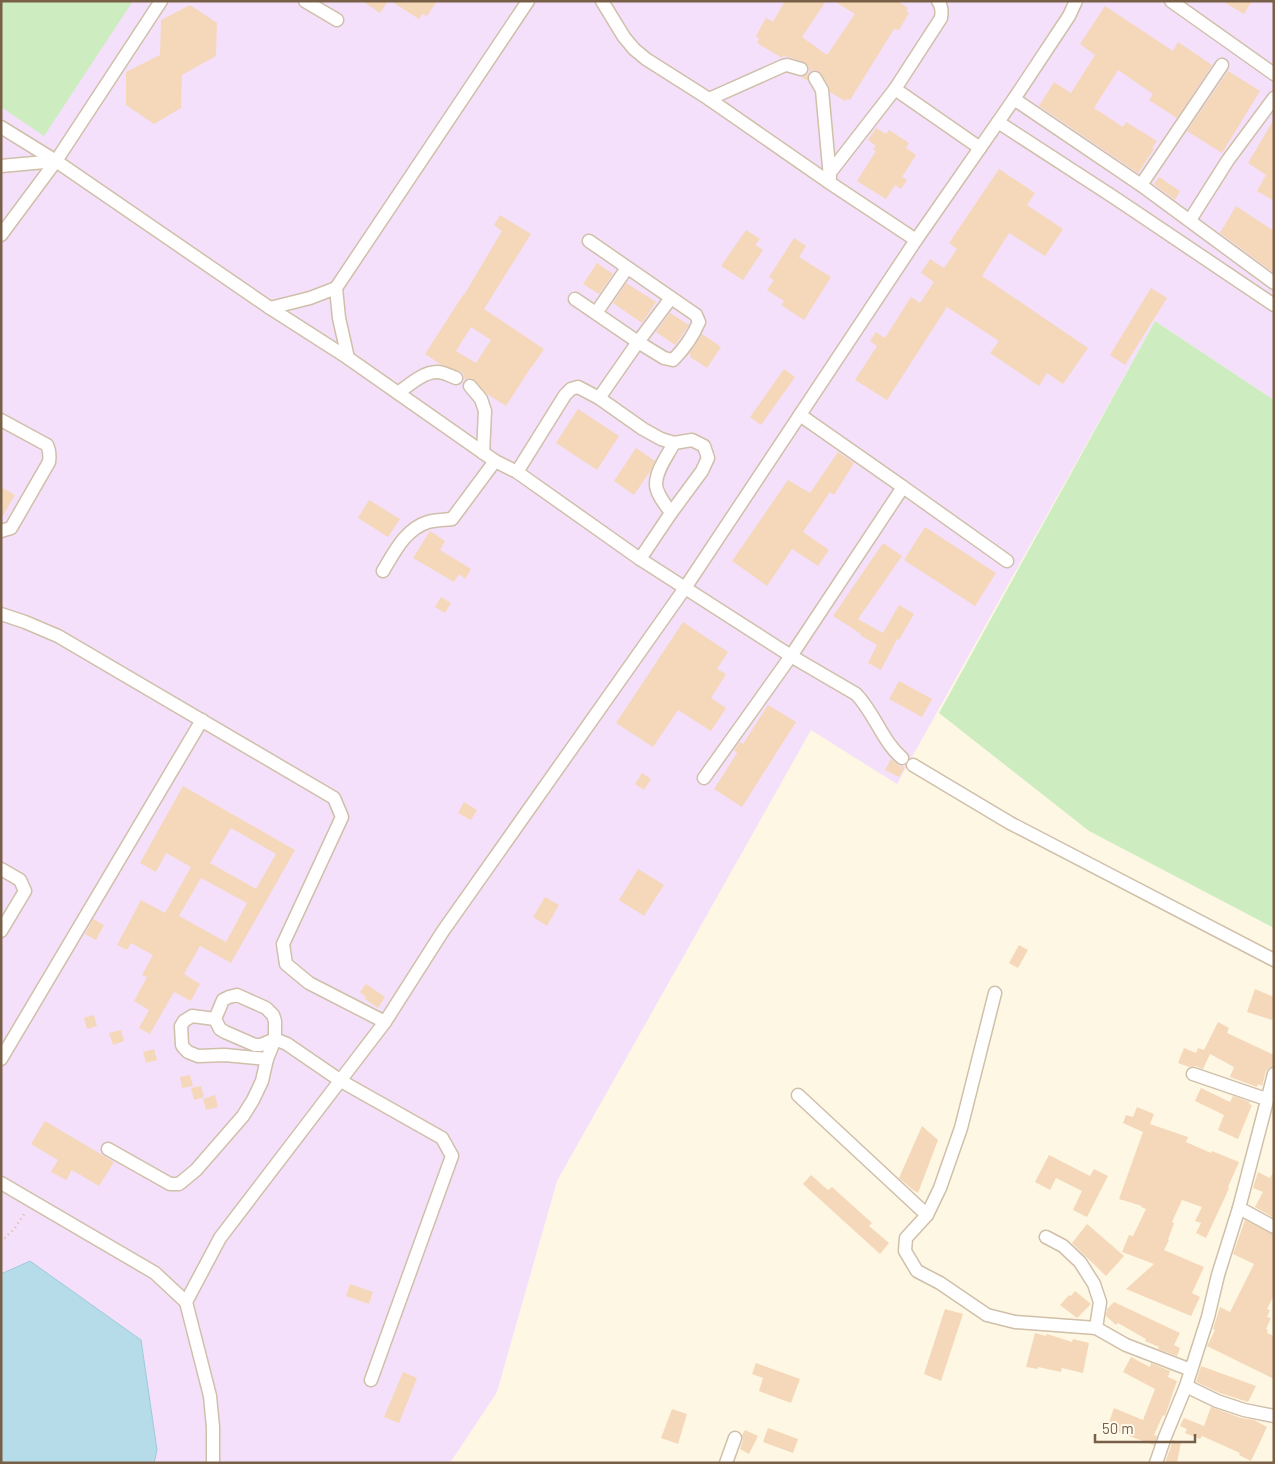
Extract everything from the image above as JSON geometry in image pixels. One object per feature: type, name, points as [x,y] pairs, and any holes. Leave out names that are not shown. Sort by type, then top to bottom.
[{"type":"street","points":[[1,235],[56,161],[161,1]]},
{"type":"street","points":[[304,1],[337,20]]},
{"type":"street","points":[[270,308],[310,298],[336,288],[528,1]]},
{"type":"street","points":[[602,1],[624,38],[646,59],[830,178],[916,240]]},
{"type":"street","points":[[830,178],[895,89],[942,18],[941,6],[938,1]]},
{"type":"street","points":[[1171,1],[1271,67]]},
{"type":"street","points":[[186,1302],[220,1238],[385,1022],[443,931],[685,588],[916,240],[1014,99],[1069,16],[1073,3]]},
{"type":"street","points":[[709,99],[783,66],[787,65],[801,69]]},
{"type":"street","points":[[1141,185],[1222,65]]},
{"type":"street","points":[[815,78],[822,90],[830,178]]},
{"type":"street","points":[[895,89],[980,148]]},
{"type":"street","points":[[1190,220],[1228,160],[1274,98]]},
{"type":"street","points":[[1014,99],[1141,185],[1274,283]]},
{"type":"street","points":[[998,122],[1274,305]]},
{"type":"street","points":[[1,127],[56,161],[270,308],[348,358],[483,453],[517,472],[640,559],[791,656],[856,694],[863,701],[893,749],[908,761],[1010,823],[1274,960]]},
{"type":"street","points":[[1,166],[56,161]]},
{"type":"street","points":[[575,299],[638,342],[664,358],[673,360],[699,322],[696,315],[589,241]]},
{"type":"street","points":[[596,313],[627,268]]},
{"type":"street","points":[[336,288],[339,318],[348,358]]},
{"type":"street","points":[[599,398],[671,298]]},
{"type":"street","points":[[398,393],[422,376],[435,372],[444,373],[456,378]]},
{"type":"street","points":[[470,386],[481,398],[485,411],[483,453]]},
{"type":"street","points":[[517,472],[565,395],[571,389],[578,387],[599,398],[643,429],[661,439],[674,443],[692,440],[704,446],[708,458],[702,471],[640,559]]},
{"type":"street","points":[[800,415],[1007,561]]},
{"type":"street","points":[[1,420],[46,445],[50,455],[49,462],[11,528],[1,531]]},
{"type":"street","points":[[671,513],[656,485],[658,473],[674,443]]},
{"type":"street","points":[[383,571],[396,549],[412,529],[428,522],[452,519],[495,461]]},
{"type":"street","points":[[704,778],[791,656],[903,487]]},
{"type":"street","points":[[1,614],[58,636],[334,798],[342,817],[283,944],[286,964],[309,983],[385,1022]]},
{"type":"street","points":[[1,1059],[202,720]]},
{"type":"street","points":[[1,869],[20,880],[25,891],[1,931]]},
{"type":"street","points":[[995,993],[961,1128],[940,1188],[926,1215],[906,1238],[905,1251],[917,1271],[940,1283],[987,1315],[1015,1322],[1096,1328],[1126,1345],[1191,1370]]},
{"type":"street","points":[[108,1148],[170,1184],[179,1184],[196,1170],[243,1116],[262,1081],[275,1039],[275,1021],[273,1015],[266,1008],[236,995],[224,1000],[215,1019]]},
{"type":"street","points":[[215,1019],[192,1016],[184,1021],[181,1026],[182,1045],[188,1052],[198,1056],[268,1059]]},
{"type":"street","points":[[215,1019],[224,1032],[255,1046],[275,1039],[288,1044],[340,1082],[442,1138],[452,1156],[371,1380]]},
{"type":"street","points":[[1193,1074],[1266,1099]]},
{"type":"street","points":[[1156,1463],[1191,1370],[1239,1208],[1274,1074]]},
{"type":"street","points":[[798,1095],[926,1215]]},
{"type":"street","points":[[1,1183],[155,1273],[186,1302],[210,1396],[213,1427],[213,1463]]},
{"type":"street","points":[[1239,1208],[1274,1227]]},
{"type":"street","points":[[1046,1237],[1063,1246],[1080,1262],[1094,1284],[1100,1302],[1096,1328]]},
{"type":"street","points":[[1186,1386],[1217,1401],[1244,1410],[1274,1416]]},
{"type":"street","points":[[726,1463],[735,1438]]},
{"type":"path","points":[[1,1242],[15,1228],[32,1202]]},
{"type":"shaded area","points":[[1,1],[1274,1],[1274,400],[1155,321],[897,784],[811,730],[557,1181],[497,1392],[450,1463],[1,1463]]},
{"type":"green space","points":[[1,1],[133,1],[44,136],[1,107]]},
{"type":"green space","points":[[1155,321],[1274,400],[1274,928],[1089,831],[939,713]]},
{"type":"water","points":[[30,1261],[141,1340],[157,1450],[154,1463],[1,1463],[1,1274]]},
{"type":"building","points":[[362,1],[388,1],[380,13]]},
{"type":"building","points":[[391,1],[437,1],[427,16],[422,14],[419,19]]},
{"type":"building","points":[[785,1],[826,1],[802,37],[827,55],[855,14],[834,1],[898,1],[908,8],[906,11],[909,13],[899,30],[894,29],[850,100],[847,99],[845,101],[830,92],[829,86],[819,71],[811,71],[808,74],[808,81],[801,77],[809,72],[806,63],[789,57],[783,56],[782,58],[757,43],[759,39],[756,36],[766,18],[773,22]]},
{"type":"building","points":[[1222,1],[1252,1],[1244,14]]},
{"type":"building","points":[[190,5],[217,23],[216,56],[182,75],[181,108],[154,124],[126,105],[126,72],[160,55],[161,20]]},
{"type":"building","points":[[1105,6],[1173,51],[1178,42],[1212,65],[1177,118],[1149,100],[1153,94],[1118,70],[1094,108],[1123,127],[1126,122],[1157,141],[1152,148],[1154,149],[1138,173],[1039,106],[1054,82],[1071,93],[1095,55],[1080,44]]},
{"type":"building","points":[[1228,71],[1260,91],[1222,153],[1187,131]]},
{"type":"building","points":[[1274,119],[1274,201],[1257,191],[1266,175],[1248,163]]},
{"type":"building","points":[[876,128],[886,134],[889,130],[909,143],[906,148],[916,155],[902,177],[907,180],[901,189],[895,185],[886,199],[857,181],[876,151],[873,149],[876,146],[868,140]]},
{"type":"building","points":[[999,169],[1035,193],[1027,205],[1063,229],[1045,256],[1009,233],[982,276],[1088,348],[1063,384],[1047,373],[1039,386],[990,353],[999,341],[947,307],[887,400],[855,380],[877,346],[870,341],[876,332],[885,338],[911,297],[920,303],[934,282],[921,273],[930,259],[944,268],[957,249],[949,243]]},
{"type":"building","points":[[1159,177],[1180,191],[1175,200],[1154,184]]},
{"type":"building","points":[[1236,206],[1274,231],[1274,273],[1220,233]]},
{"type":"building","points":[[500,215],[531,234],[484,309],[544,349],[506,406],[487,394],[473,379],[465,380],[463,373],[440,364],[425,354],[464,295],[502,231],[494,225]],"holes":[[[471,327],[491,340],[476,363],[456,351]]]},
{"type":"building","points":[[746,230],[760,239],[755,245],[763,250],[743,280],[721,266]]},
{"type":"building","points":[[794,238],[806,246],[799,257],[831,277],[804,320],[781,305],[784,301],[767,290],[774,280],[769,277]]},
{"type":"building","points":[[597,263],[613,274],[599,294],[583,284]]},
{"type":"building","points":[[626,283],[656,302],[642,323],[613,303]]},
{"type":"building","points":[[1151,288],[1167,298],[1125,365],[1110,355]]},
{"type":"building","points":[[670,313],[689,325],[675,345],[656,332]]},
{"type":"building","points":[[702,334],[721,347],[707,368],[690,357],[689,354]]},
{"type":"building","points":[[784,369],[795,377],[761,425],[750,417]]},
{"type":"building","points":[[578,409],[619,436],[597,470],[556,443]]},
{"type":"building","points":[[636,448],[655,461],[634,495],[614,481]]},
{"type":"building","points":[[838,452],[854,463],[834,495],[830,492],[803,532],[829,550],[818,566],[792,549],[767,586],[732,561],[788,480],[810,493]]},
{"type":"building","points":[[1,487],[15,495],[1,519]]},
{"type":"building","points":[[369,500],[400,519],[388,537],[358,518]]},
{"type":"building","points":[[925,527],[996,573],[975,606],[904,560]]},
{"type":"building","points":[[430,531],[445,541],[440,550],[471,569],[465,579],[459,574],[454,582],[413,558]]},
{"type":"building","points":[[883,543],[902,556],[858,619],[883,633],[899,605],[914,614],[899,640],[897,639],[881,670],[868,663],[877,645],[833,616]]},
{"type":"building","points":[[441,597],[451,603],[445,613],[435,607]]},
{"type":"building","points":[[683,622],[728,652],[717,669],[726,674],[711,698],[726,708],[711,731],[678,710],[653,747],[616,723]]},
{"type":"building","points":[[899,681],[932,699],[922,717],[889,699]]},
{"type":"building","points":[[768,705],[796,722],[742,807],[714,789],[737,753],[734,750],[740,742],[743,744]]},
{"type":"building","points":[[891,759],[899,766],[905,767],[899,777],[885,770]]},
{"type":"building","points":[[642,773],[651,779],[644,790],[635,784]]},
{"type":"building","points":[[183,786],[295,850],[231,963],[200,946],[184,974],[200,984],[191,1001],[174,992],[150,1034],[139,1028],[149,1010],[134,1001],[147,977],[142,975],[153,955],[131,943],[127,950],[117,945],[141,900],[165,913],[191,867],[166,853],[156,872],[140,863]],"holes":[[[231,828],[276,854],[256,889],[210,863]],[[201,878],[247,903],[226,942],[179,916]]]},
{"type":"building","points":[[464,802],[477,810],[471,820],[458,813]]},
{"type":"building","points":[[638,869],[664,885],[644,916],[619,900]]},
{"type":"building","points":[[545,897],[559,905],[547,926],[533,917]]},
{"type":"building","points":[[93,919],[104,925],[96,940],[85,934]]},
{"type":"building","points":[[1019,945],[1028,950],[1018,968],[1009,963]]},
{"type":"building","points":[[366,984],[385,997],[378,1008],[365,999],[366,997],[360,992]]},
{"type":"building","points":[[1255,989],[1274,997],[1272,1020],[1247,1012]]},
{"type":"building","points":[[94,1015],[97,1026],[87,1029],[84,1018]]},
{"type":"building","points":[[1218,1022],[1229,1028],[1227,1033],[1274,1055],[1274,1066],[1266,1071],[1262,1086],[1258,1084],[1257,1087],[1230,1077],[1234,1067],[1210,1054],[1203,1069],[1178,1063],[1184,1048],[1196,1053],[1198,1048],[1204,1050]]},
{"type":"building","points":[[121,1030],[124,1041],[113,1045],[109,1033]]},
{"type":"building","points":[[154,1049],[157,1060],[146,1063],[143,1052]]},
{"type":"building","points":[[190,1075],[193,1086],[182,1088],[180,1077]]},
{"type":"building","points":[[201,1086],[204,1097],[194,1100],[191,1088]]},
{"type":"building","points":[[1201,1088],[1230,1102],[1233,1096],[1250,1102],[1249,1104],[1252,1105],[1238,1139],[1218,1130],[1224,1115],[1195,1101]]},
{"type":"building","points":[[215,1095],[218,1107],[206,1110],[203,1099]]},
{"type":"building","points":[[1137,1107],[1154,1114],[1150,1124],[1188,1137],[1186,1142],[1239,1162],[1206,1238],[1196,1233],[1201,1223],[1195,1221],[1202,1207],[1182,1200],[1172,1222],[1174,1223],[1164,1250],[1204,1267],[1192,1293],[1200,1297],[1191,1316],[1126,1289],[1154,1264],[1122,1252],[1129,1235],[1133,1236],[1146,1209],[1119,1199],[1143,1132],[1123,1123],[1126,1115],[1133,1117]]},
{"type":"building","points":[[45,1121],[114,1162],[99,1186],[72,1170],[66,1180],[51,1172],[58,1160],[31,1144]]},
{"type":"building","points":[[922,1126],[938,1140],[918,1193],[899,1178]]},
{"type":"building","points":[[1049,1155],[1090,1176],[1094,1169],[1108,1176],[1087,1217],[1073,1210],[1082,1191],[1056,1178],[1050,1190],[1035,1182]]},
{"type":"building","points":[[1274,1171],[1274,1218],[1255,1207],[1263,1192],[1253,1188],[1258,1172],[1270,1178]]},
{"type":"building","points":[[811,1175],[828,1190],[832,1187],[872,1223],[869,1226],[889,1243],[880,1254],[803,1184]]},
{"type":"building","points":[[1245,1220],[1274,1235],[1274,1295],[1267,1309],[1270,1310],[1267,1317],[1271,1318],[1266,1329],[1268,1330],[1267,1333],[1274,1336],[1274,1379],[1207,1346],[1215,1330],[1213,1329],[1220,1307],[1230,1312],[1254,1264],[1233,1254]]},
{"type":"building","points":[[1087,1224],[1124,1256],[1106,1276],[1072,1243]]},
{"type":"building","points":[[350,1284],[373,1292],[369,1304],[346,1296]]},
{"type":"building","points":[[1075,1291],[1091,1304],[1077,1318],[1060,1305]]},
{"type":"building","points":[[1114,1302],[1180,1333],[1174,1345],[1180,1348],[1177,1356],[1158,1349],[1159,1347],[1145,1341],[1146,1339],[1118,1323],[1116,1325],[1106,1316],[1107,1309]]},
{"type":"building","points":[[945,1309],[963,1314],[941,1381],[924,1374]]},
{"type":"building","points":[[1035,1333],[1046,1336],[1047,1334],[1072,1342],[1073,1339],[1089,1343],[1083,1373],[1062,1368],[1061,1372],[1038,1367],[1038,1369],[1026,1367]]},
{"type":"building","points":[[1131,1357],[1150,1367],[1151,1363],[1170,1371],[1168,1377],[1177,1381],[1165,1416],[1163,1415],[1154,1435],[1157,1436],[1154,1445],[1107,1428],[1114,1408],[1143,1420],[1155,1389],[1123,1372]]},
{"type":"building","points":[[756,1363],[800,1379],[791,1403],[759,1391],[763,1378],[752,1374]]},
{"type":"building","points":[[1201,1366],[1256,1386],[1248,1402],[1220,1393],[1196,1382]]},
{"type":"building","points":[[403,1372],[417,1378],[399,1423],[384,1417]]},
{"type":"building","points":[[1211,1407],[1241,1418],[1254,1420],[1267,1427],[1251,1461],[1239,1455],[1240,1453],[1202,1436],[1200,1439],[1185,1433],[1187,1429],[1180,1426],[1184,1418],[1204,1426]]},
{"type":"building","points":[[672,1409],[687,1414],[678,1444],[661,1438]]},
{"type":"building","points":[[768,1428],[798,1439],[793,1453],[763,1442]]},
{"type":"building","points":[[745,1430],[758,1436],[749,1454],[740,1449],[743,1440],[742,1435]]},
{"type":"building","points":[[1173,1440],[1181,1442],[1177,1463],[1165,1463]]}]
